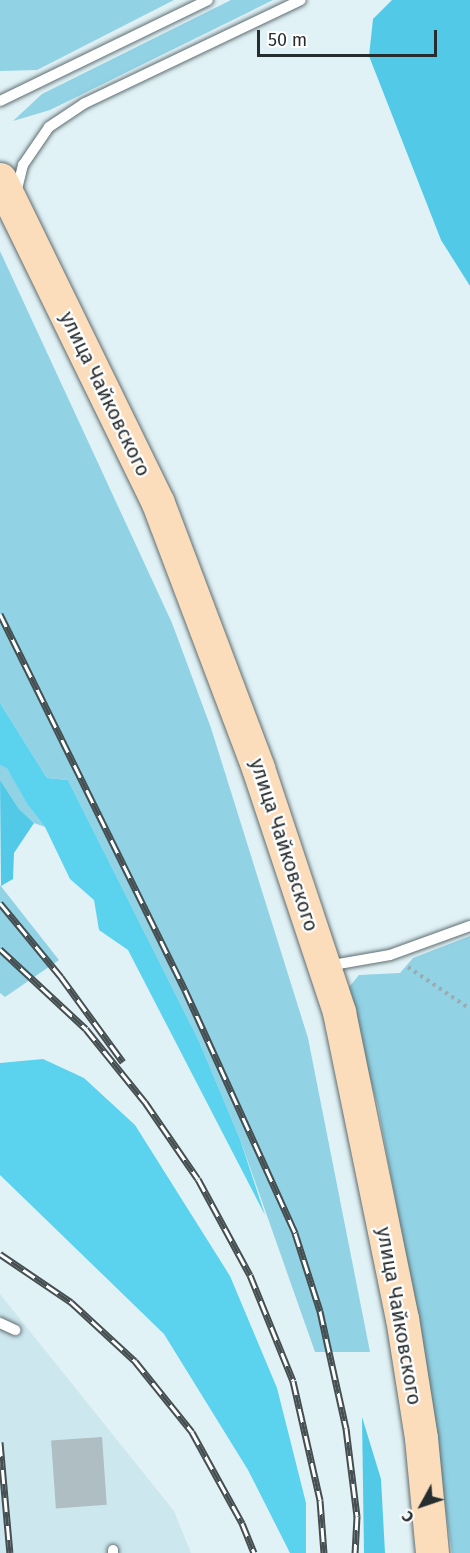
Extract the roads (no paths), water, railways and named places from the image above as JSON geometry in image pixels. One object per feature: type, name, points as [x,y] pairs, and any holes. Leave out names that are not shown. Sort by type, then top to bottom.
[{"type":"main road","name":"улица Чайковского","points":[[7,192],[158,502],[258,768],[339,1012],[402,1318],[421,1437],[432,1553]]},
{"type":"lane","points":[[0,101],[208,0]]},
{"type":"lane","points":[[7,192],[49,127],[86,103],[301,0]]},
{"type":"lane","points":[[324,967],[390,955],[470,926]]},
{"type":"lane","points":[[0,1323],[15,1330]]},
{"type":"railway","points":[[0,614],[185,990],[295,1233],[320,1311],[346,1428],[357,1516],[355,1553]]},
{"type":"railway","points":[[0,903],[61,977],[123,1062]]},
{"type":"railway","points":[[0,949],[86,1029],[145,1102],[198,1179],[250,1275],[293,1381],[320,1500],[324,1553]]},
{"type":"railway","points":[[0,1254],[71,1302],[135,1361],[192,1432],[242,1523],[254,1553]]},
{"type":"railway","points":[[0,1442],[10,1553]]}]
